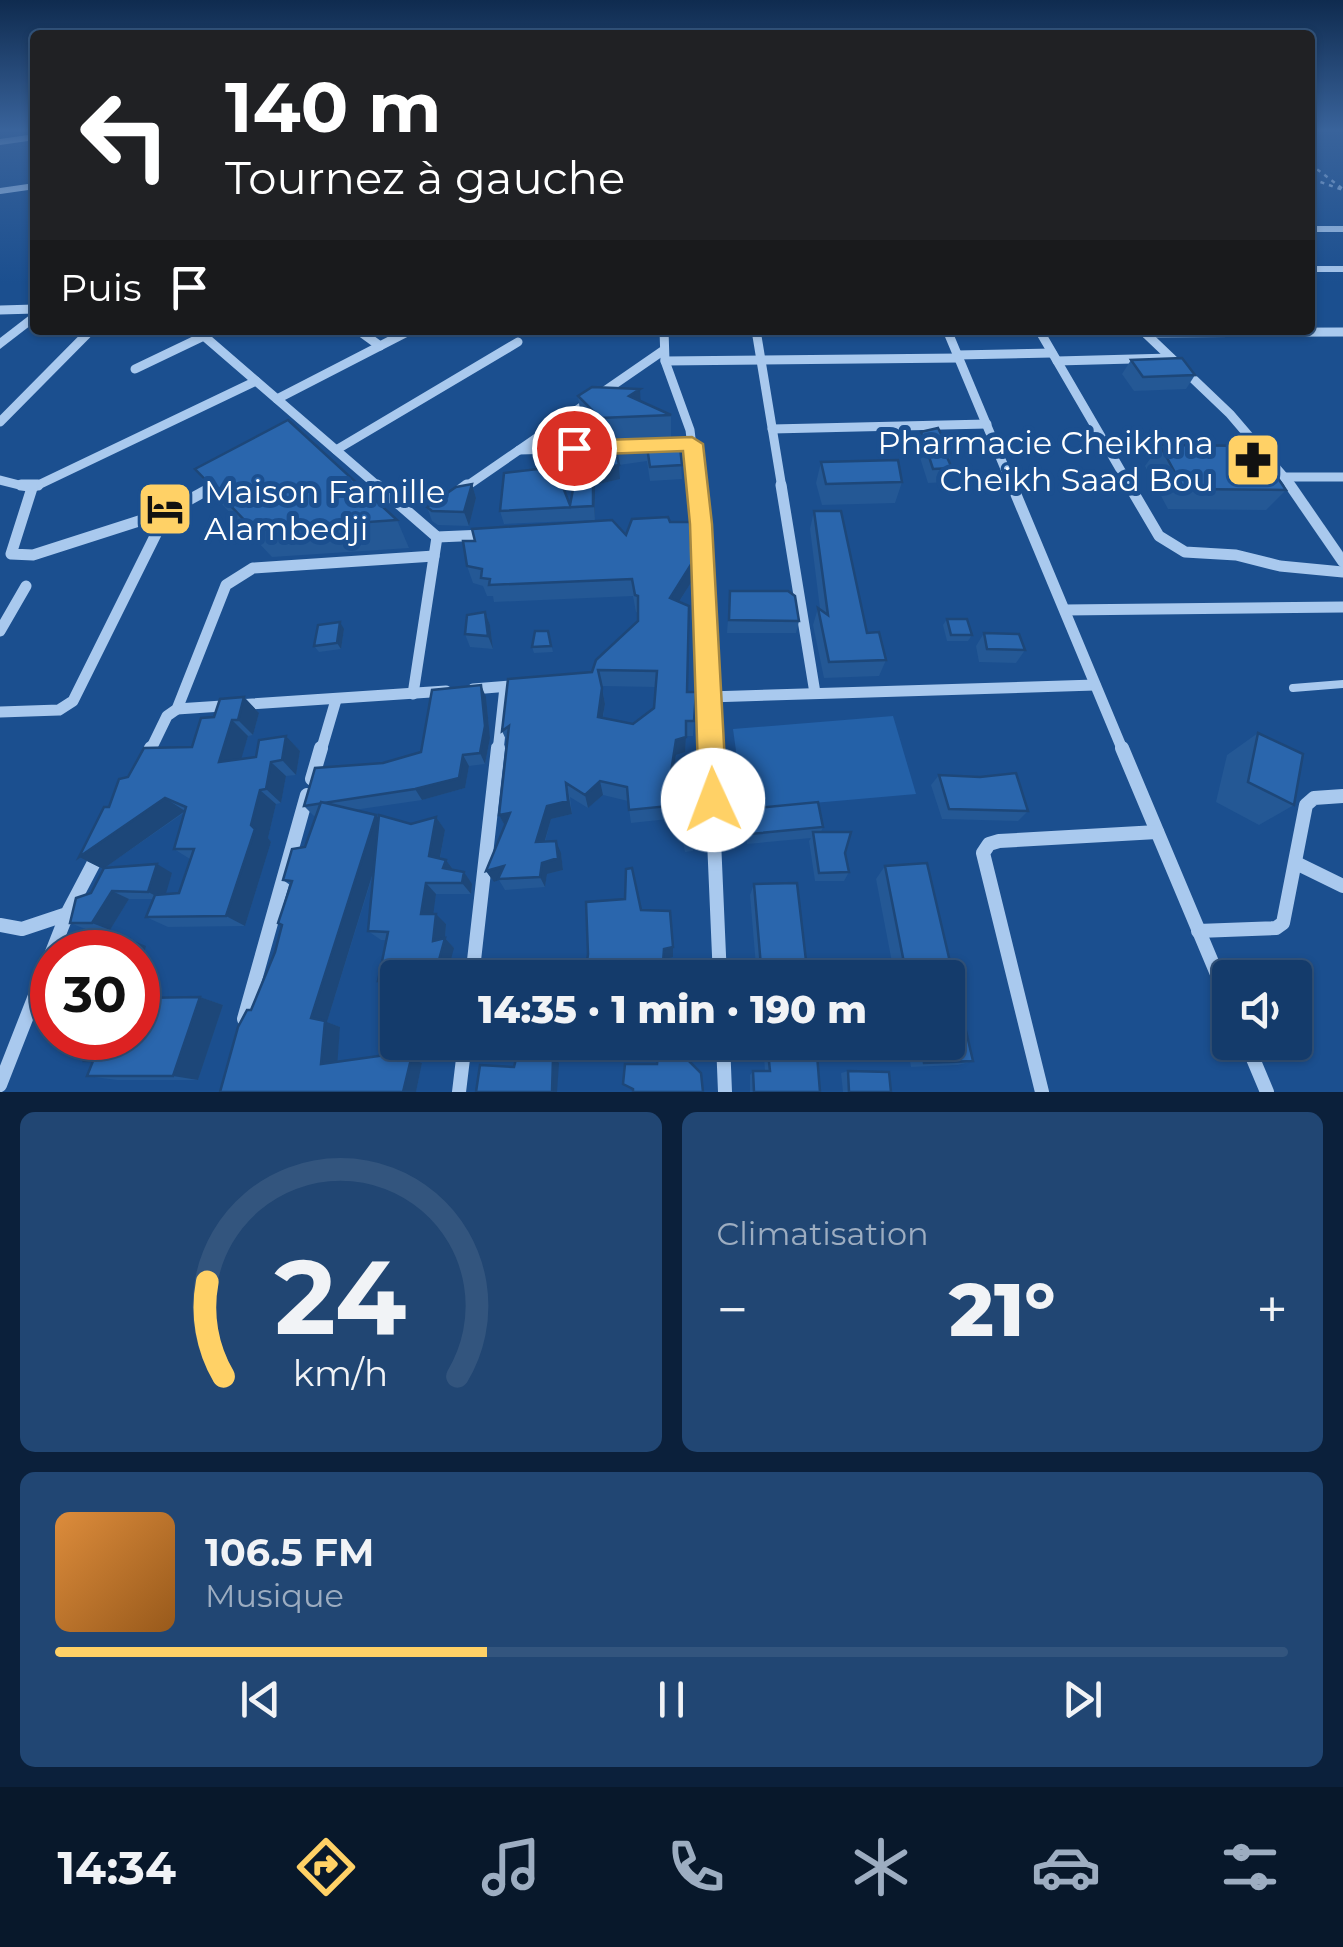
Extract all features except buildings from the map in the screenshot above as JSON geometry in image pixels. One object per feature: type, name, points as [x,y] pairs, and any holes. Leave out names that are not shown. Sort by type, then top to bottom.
[{"type":"street","points":[[0,191],[30,187]]},
{"type":"street","points":[[0,199],[10,189]]},
{"type":"street","points":[[1315,229],[1343,229]]},
{"type":"street","points":[[1315,264],[1320,269]]},
{"type":"street","points":[[1315,269],[1343,269]]},
{"type":"street","points":[[0,310],[30,312]]},
{"type":"street","points":[[0,345],[30,317]]},
{"type":"street","points":[[1315,332],[1343,332]]},
{"type":"street","points":[[0,422],[86,335]]},
{"type":"street","points":[[134,369],[196,335]]},
{"type":"street","points":[[202,335],[437,537],[494,534]]},
{"type":"street","points":[[365,335],[380,346]]},
{"type":"street","points":[[277,399],[401,335]]},
{"type":"street","points":[[664,335],[664,355],[687,418],[701,524],[719,960]]},
{"type":"street","points":[[757,335],[815,693]]},
{"type":"street","points":[[949,335],[1212,963]]},
{"type":"street","points":[[1042,335],[1159,536],[1170,545],[1185,552],[1236,555],[1280,566],[1343,572]]},
{"type":"street","points":[[1146,335],[1230,414],[1284,478],[1343,562]]},
{"type":"street","points":[[336,450],[518,342]]},
{"type":"street","points":[[446,500],[664,355],[761,362],[958,357],[1170,358]]},
{"type":"street","points":[[0,480],[32,488],[256,381]]},
{"type":"street","points":[[772,429],[987,424]]},
{"type":"street","points":[[298,441],[315,432]]},
{"type":"street","points":[[674,445],[692,444]]},
{"type":"street","points":[[518,450],[602,447]]},
{"type":"street","points":[[32,488],[12,554],[32,555],[167,512],[232,476]]},
{"type":"street","points":[[1284,478],[1343,477]]},
{"type":"street","points":[[417,520],[432,510]]},
{"type":"street","points":[[0,712],[58,710],[73,701],[167,512]]},
{"type":"street","points":[[682,525],[701,524]]},
{"type":"street","points":[[413,694],[437,537]]},
{"type":"street","points":[[178,709],[226,585],[239,575],[254,568],[434,556]]},
{"type":"street","points":[[0,630],[26,586]]},
{"type":"street","points":[[1065,610],[1343,606]]},
{"type":"street","points":[[141,768],[167,716],[178,709],[539,684]]},
{"type":"street","points":[[708,697],[1095,685]]},
{"type":"street","points":[[474,960],[505,686]]},
{"type":"street","points":[[238,1038],[336,700]]},
{"type":"street","points":[[1198,931],[1276,928],[1286,914],[1309,800],[1343,796]]},
{"type":"street","points":[[1042,1092],[983,853],[988,844],[999,841],[1157,832]]},
{"type":"street","points":[[0,1085],[67,914],[106,838]]},
{"type":"street","points":[[1296,863],[1343,886]]},
{"type":"street","points":[[0,925],[22,929],[67,914]]},
{"type":"street","points":[[458,1092],[462,1060]]},
{"type":"street","points":[[724,1060],[725,1092]]},
{"type":"street","points":[[1254,1060],[1268,1092]]},
{"type":"lane","points":[[1293,688],[1343,684]]},
{"type":"path","points":[[1315,181],[1343,190]]},
{"type":"shaded area","points":[[893,716],[916,794],[744,809],[733,729]]},
{"type":"place","name":"Pharmacie Cheikhna Cheikh Saad Bou","points":[[1253,460]]},
{"type":"place","name":"Maison Famille Alambedji","points":[[165,509]]},
{"type":"route","points":[[574,448],[692,444],[701,524],[713,800]]}]
